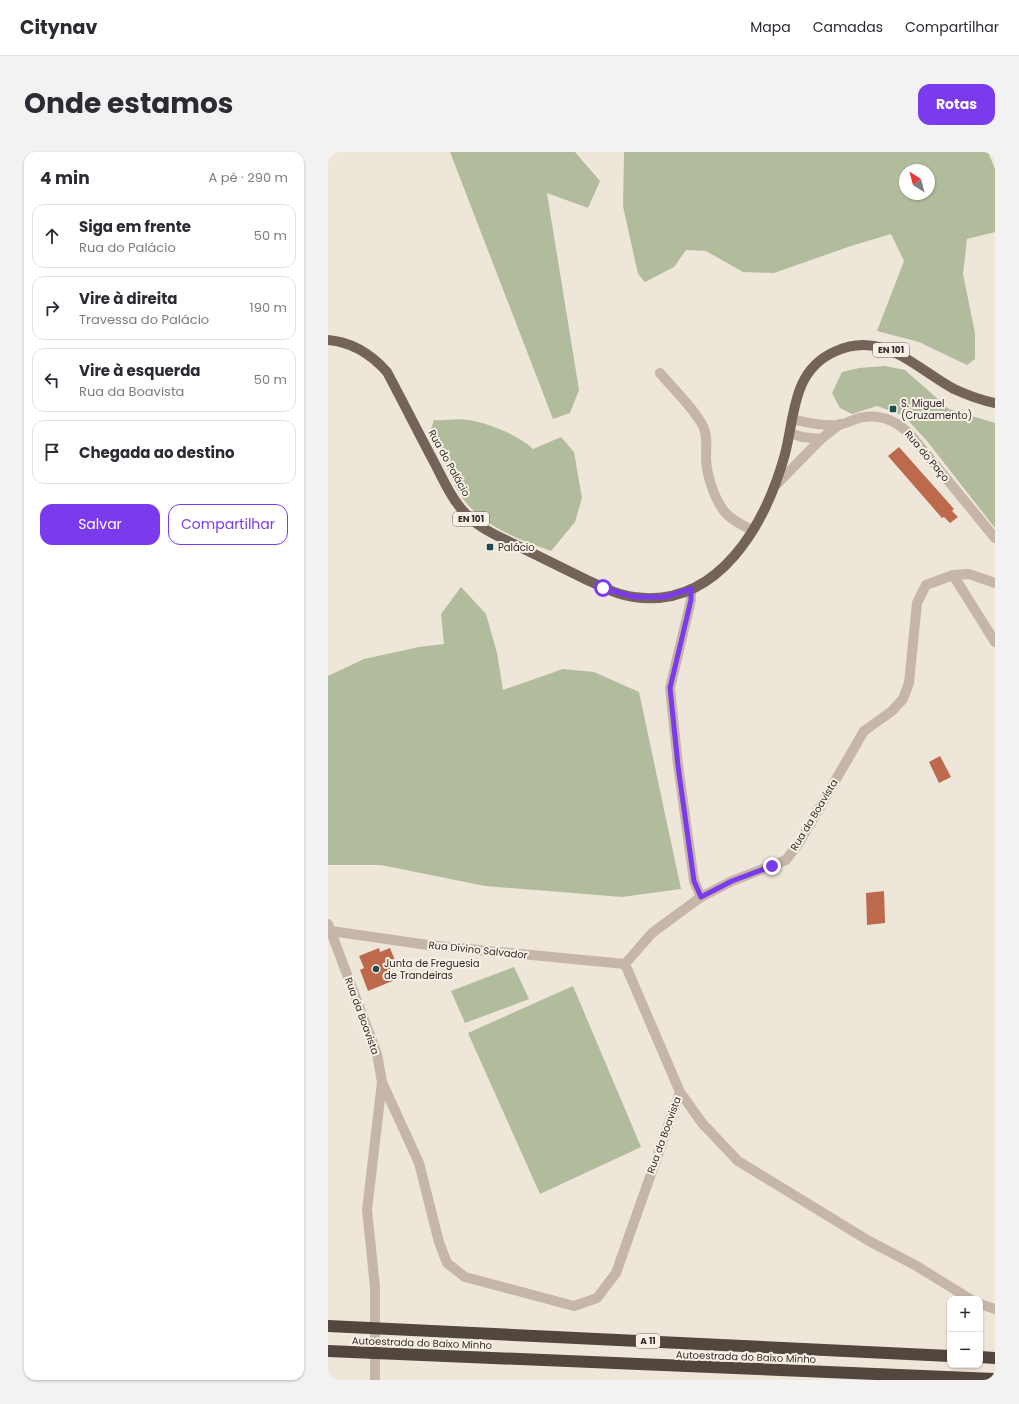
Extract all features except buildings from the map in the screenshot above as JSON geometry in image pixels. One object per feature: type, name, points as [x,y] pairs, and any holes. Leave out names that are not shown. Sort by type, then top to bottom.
[{"type":"highway","name":"Autoestrada do Baixo Minho","points":[[328,1326],[947,1356]]},
{"type":"highway","name":"Autoestrada do Baixo Minho","points":[[328,1351],[995,1379]]},
{"type":"highway","points":[[983,1357],[995,1358]]},
{"type":"main road","name":"Rua do Palácio","points":[[328,340],[340,341],[360,348],[376,359],[387,372],[450,492],[465,514],[486,530],[603,588],[634,597],[664,597],[691,589]]},
{"type":"main road","name":"EN 101","points":[[691,589],[708,580],[723,569],[740,550],[769,500],[774,487],[790,433],[797,396],[804,380],[813,367],[834,352],[854,346],[870,345],[894,351],[952,388],[975,398],[995,403]]},
{"type":"street","points":[[660,373],[702,425],[706,437],[706,460],[709,476],[717,499],[724,511],[736,522],[752,530]]},
{"type":"street","name":"Rua do Paço","points":[[792,419],[822,425],[840,424],[877,415],[897,422],[909,433],[995,538]]},
{"type":"street","points":[[774,487],[821,439],[840,424]]},
{"type":"street","points":[[790,433],[802,437],[821,439]]},
{"type":"street","name":"Rua da Boavista","points":[[329,927],[377,1054],[382,1082],[419,1163],[439,1242],[447,1263],[465,1277],[574,1306],[597,1298],[616,1274],[680,1092],[625,964],[652,933],[701,897],[732,881],[786,860],[799,842],[864,731],[892,711],[903,699],[909,683],[917,603],[926,585],[953,575],[969,574],[995,583]]},
{"type":"street","points":[[953,575],[995,642]]},
{"type":"street","points":[[691,589],[691,600],[670,688],[678,766],[694,881],[701,897]]},
{"type":"street","name":"Rua Divino Salvador","points":[[329,927],[428,945],[625,964]]},
{"type":"street","points":[[375,1380],[375,1287],[367,1210],[371,1160],[382,1082]]},
{"type":"street","points":[[680,1092],[702,1123],[738,1161],[869,1241],[915,1265],[965,1296]]},
{"type":"street","points":[[983,1305],[995,1309]]},
{"type":"green space","points":[[450,152],[575,152],[600,181],[588,208],[547,193],[579,390],[570,413],[553,419]]},
{"type":"green space","points":[[624,152],[988,152],[995,169],[995,232],[967,239],[963,274],[975,333],[975,359],[967,365],[919,342],[877,331],[904,261],[891,234],[851,246],[774,273],[743,272],[706,251],[686,250],[674,267],[645,282],[638,274],[623,206]]},
{"type":"green space","points":[[885,366],[905,370],[949,409],[995,423],[995,528],[927,441],[904,416],[877,406],[852,414],[840,408],[832,393],[842,372],[859,368]]},
{"type":"green space","points":[[464,419],[485,424],[511,434],[533,449],[561,437],[574,452],[582,498],[575,522],[551,551],[523,541],[496,528],[473,510],[463,499],[455,486],[431,429],[434,420]]},
{"type":"green space","points":[[461,587],[486,614],[497,653],[503,690],[563,669],[594,672],[639,692],[681,889],[622,897],[485,886],[381,865],[328,865],[328,676],[364,659],[419,647],[444,644],[441,614]]},
{"type":"green space","points":[[514,967],[529,999],[465,1023],[451,991]]},
{"type":"green space","points":[[573,986],[641,1147],[540,1194],[468,1033]]},
{"type":"place","name":"S. Miguel (Cruzamento)","points":[[893,409]]},
{"type":"place","name":"Palácio","points":[[490,547]]},
{"type":"place","name":"Junta de Freguesia de Trandeiras","points":[[376,969]]},
{"type":"route","points":[[603,588],[634,597],[664,597],[691,589],[691,600],[670,688],[678,766],[694,881],[701,897],[732,881],[772,866]]}]
